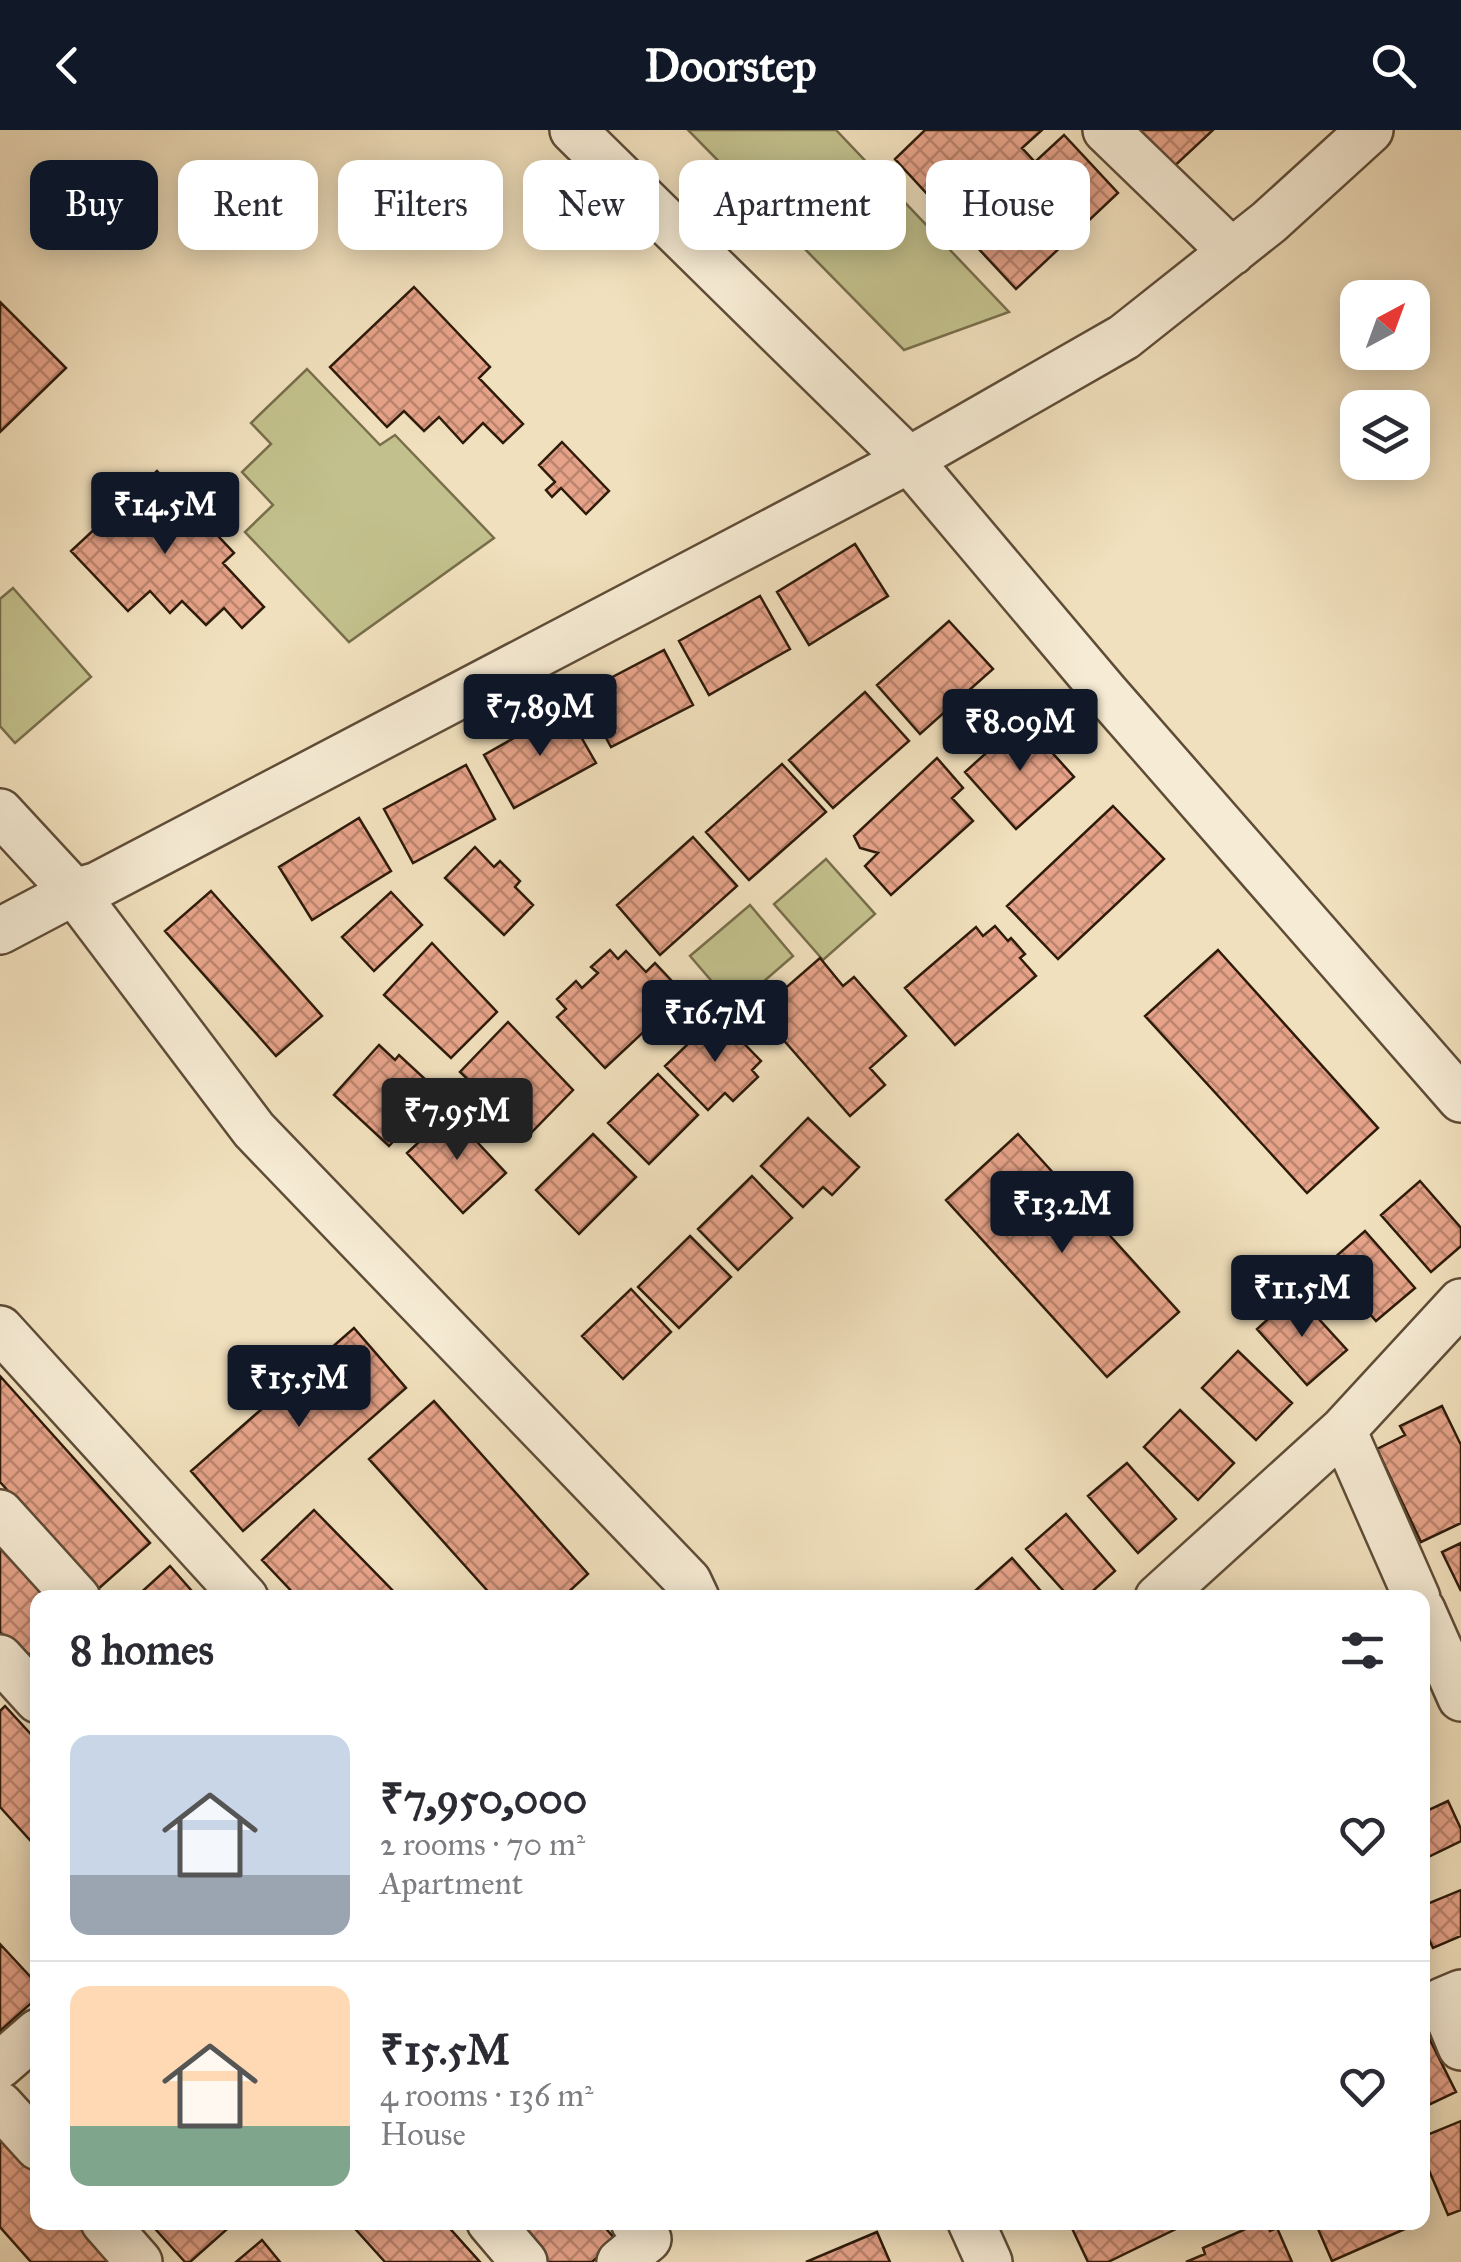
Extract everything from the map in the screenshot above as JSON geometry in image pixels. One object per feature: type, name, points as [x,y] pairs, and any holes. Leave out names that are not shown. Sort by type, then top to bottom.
[{"type":"street","points":[[573,130],[910,460],[1105,692],[1461,1098]]},
{"type":"street","points":[[1106,130],[1232,252]]},
{"type":"street","points":[[0,931],[74,892],[98,886],[910,460],[1124,337],[1270,222],[1370,130]]},
{"type":"street","points":[[0,812],[74,892],[254,1130],[528,1413],[688,1581],[692,1590]]},
{"type":"street","points":[[1167,1590],[1343,1430],[1461,1302]]},
{"type":"street","points":[[0,1329],[238,1590]]},
{"type":"street","points":[[1343,1430],[1413,1590]]},
{"type":"street","points":[[0,1513],[70,1590]]},
{"type":"street","points":[[1430,1628],[1461,1698]]},
{"type":"street","points":[[0,1658],[30,1691]]},
{"type":"street","points":[[1461,1993],[1442,2001],[1461,2047]]},
{"type":"street","points":[[0,2065],[30,2039]]},
{"type":"street","points":[[0,2105],[30,2139]]},
{"type":"street","points":[[111,2230],[139,2262]]},
{"type":"street","points":[[497,2230],[524,2262]]},
{"type":"street","points":[[620,2262],[648,2239],[641,2230]]},
{"type":"street","points":[[975,2230],[989,2262]]},
{"type":"shaded area","points":[[688,130],[836,130],[865,160],[717,160]]},
{"type":"shaded area","points":[[906,204],[926,225],[926,250],[950,250],[1009,312],[904,350],[806,250],[906,250]]},
{"type":"shaded area","points":[[307,369],[380,445],[395,435],[494,538],[349,642],[245,532],[273,505],[242,472],[271,444],[251,423]]},
{"type":"shaded area","points":[[13,588],[91,677],[15,743],[0,726],[0,599]]},
{"type":"shaded area","points":[[826,859],[875,914],[823,960],[774,904]]},
{"type":"shaded area","points":[[750,905],[793,956],[734,1007],[690,956]]},
{"type":"building","points":[[925,130],[1042,130],[1022,148],[1033,160],[926,160],[926,193],[906,171],[906,160],[895,159]]},
{"type":"building","points":[[1128,130],[1213,130],[1168,172]]},
{"type":"building","points":[[1064,135],[1087,160],[1037,160]]},
{"type":"building","points":[[1090,163],[1118,193],[1090,219]]},
{"type":"building","points":[[980,250],[1057,250],[1016,289]]},
{"type":"building","points":[[414,287],[490,367],[479,378],[523,424],[503,443],[483,423],[463,443],[439,417],[424,431],[404,411],[387,427],[330,367]]},
{"type":"building","points":[[0,302],[66,368],[0,432]]},
{"type":"building","points":[[562,442],[609,491],[586,514],[561,488],[552,497],[546,490],[555,482],[539,465]]},
{"type":"building","points":[[157,471],[234,553],[223,563],[264,607],[242,628],[224,608],[206,625],[182,601],[170,613],[150,591],[128,611],[71,551]]},
{"type":"building","points":[[855,544],[888,596],[809,645],[777,592]]},
{"type":"building","points":[[760,596],[790,649],[709,695],[679,641]]},
{"type":"building","points":[[949,621],[993,669],[920,734],[877,685]]},
{"type":"building","points":[[664,650],[693,705],[611,747],[582,693]]},
{"type":"building","points":[[865,692],[909,741],[833,808],[789,760]]},
{"type":"building","points":[[565,709],[596,763],[514,808],[484,755]]},
{"type":"building","points":[[1023,720],[1074,777],[1016,829],[965,772]]},
{"type":"building","points":[[937,758],[963,788],[952,798],[973,821],[891,895],[865,866],[878,853],[860,848],[854,836]]},
{"type":"building","points":[[782,764],[826,812],[749,880],[706,832]]},
{"type":"building","points":[[466,765],[495,819],[413,863],[384,809]]},
{"type":"building","points":[[1113,806],[1164,859],[1058,959],[1007,906]]},
{"type":"building","points":[[359,818],[391,871],[312,920],[279,867]]},
{"type":"building","points":[[693,837],[737,886],[660,955],[617,905]]},
{"type":"building","points":[[475,847],[494,867],[500,861],[520,881],[515,887],[533,905],[504,935],[445,878]]},
{"type":"building","points":[[211,891],[322,1016],[276,1056],[165,931]]},
{"type":"building","points":[[391,892],[422,925],[374,971],[342,937]]},
{"type":"building","points":[[995,926],[1025,954],[1020,958],[1036,976],[955,1045],[905,988],[976,927],[983,936]]},
{"type":"building","points":[[432,943],[497,1012],[451,1058],[384,995]]},
{"type":"building","points":[[610,950],[618,959],[626,951],[646,972],[655,963],[684,994],[605,1068],[557,1017],[566,1009],[557,999],[576,981],[582,988],[598,973],[591,967]]},
{"type":"building","points":[[1218,950],[1378,1128],[1307,1193],[1145,1016]]},
{"type":"building","points":[[820,958],[843,986],[854,977],[906,1036],[870,1068],[885,1085],[850,1116],[766,1020],[782,1007],[774,998]]},
{"type":"building","points":[[717,1016],[761,1061],[752,1070],[758,1077],[733,1101],[725,1093],[708,1110],[665,1066]]},
{"type":"building","points":[[508,1022],[573,1090],[528,1136],[460,1072]]},
{"type":"building","points":[[379,1045],[395,1060],[399,1055],[439,1092],[389,1146],[334,1095]]},
{"type":"building","points":[[658,1074],[698,1115],[649,1164],[608,1123]]},
{"type":"building","points":[[450,1113],[506,1173],[463,1213],[407,1153]]},
{"type":"building","points":[[808,1118],[859,1167],[832,1195],[823,1187],[803,1207],[761,1166]]},
{"type":"building","points":[[593,1134],[636,1177],[579,1234],[536,1190]]},
{"type":"building","points":[[1018,1134],[1179,1312],[1107,1377],[946,1200]]},
{"type":"building","points":[[752,1176],[792,1218],[738,1270],[698,1229]]},
{"type":"building","points":[[1420,1181],[1461,1228],[1461,1246],[1431,1272],[1381,1215]]},
{"type":"building","points":[[1365,1231],[1415,1288],[1376,1321],[1326,1265]]},
{"type":"building","points":[[690,1236],[731,1277],[679,1328],[638,1287]]},
{"type":"building","points":[[631,1289],[671,1332],[623,1379],[582,1336]]},
{"type":"building","points":[[1296,1294],[1347,1350],[1307,1385],[1257,1329]]},
{"type":"building","points":[[354,1328],[406,1388],[243,1531],[191,1471]]},
{"type":"building","points":[[1238,1351],[1292,1403],[1256,1440],[1202,1388]]},
{"type":"building","points":[[0,1376],[150,1543],[97,1590],[0,1482]]},
{"type":"building","points":[[434,1401],[588,1574],[571,1590],[487,1590],[369,1459]]},
{"type":"building","points":[[1442,1406],[1461,1445],[1461,1523],[1421,1542],[1377,1449],[1405,1435],[1400,1426]]},
{"type":"building","points":[[1180,1410],[1234,1463],[1198,1500],[1144,1447]]},
{"type":"building","points":[[1127,1463],[1176,1519],[1138,1553],[1088,1496]]},
{"type":"building","points":[[314,1510],[392,1590],[290,1590],[262,1560]]},
{"type":"building","points":[[1066,1514],[1115,1571],[1094,1590],[1063,1590],[1026,1549]]},
{"type":"building","points":[[0,1526],[57,1590],[30,1590],[30,1654],[24,1659],[0,1632]]},
{"type":"building","points":[[1461,1543],[1461,1591],[1442,1552]]},
{"type":"building","points":[[1012,1558],[1040,1590],[976,1590]]},
{"type":"building","points":[[170,1566],[191,1590],[144,1590]]},
{"type":"building","points":[[5,1706],[30,1733],[30,1840],[0,1807],[0,1711]]},
{"type":"building","points":[[1448,1801],[1461,1829],[1461,1841],[1430,1856],[1430,1809]]},
{"type":"building","points":[[1461,1890],[1461,1936],[1433,1948],[1430,1903]]},
{"type":"building","points":[[0,1944],[30,1976],[30,2004],[0,2031]]},
{"type":"building","points":[[1430,2040],[1456,2092],[1430,2104]]},
{"type":"building","points":[[0,2121],[30,2154],[30,2230],[98,2230],[126,2262],[31,2262],[0,2227]]},
{"type":"building","points":[[1461,2121],[1461,2210],[1448,2215],[1430,2173],[1430,2134]]},
{"type":"building","points":[[156,2230],[226,2230],[190,2262],[185,2262]]},
{"type":"building","points":[[356,2230],[451,2230],[480,2262],[385,2262]]},
{"type":"building","points":[[512,2230],[607,2230],[616,2240],[592,2262],[541,2262]]},
{"type":"building","points":[[1073,2230],[1174,2230],[1108,2262],[1088,2262]]},
{"type":"building","points":[[1243,2230],[1278,2230],[1292,2262],[1186,2262],[1205,2254],[1203,2248]]},
{"type":"building","points":[[1318,2230],[1403,2230],[1332,2261]]},
{"type":"building","points":[[877,2232],[890,2262],[806,2262]]},
{"type":"building","points":[[262,2240],[280,2262],[236,2262]]}]
